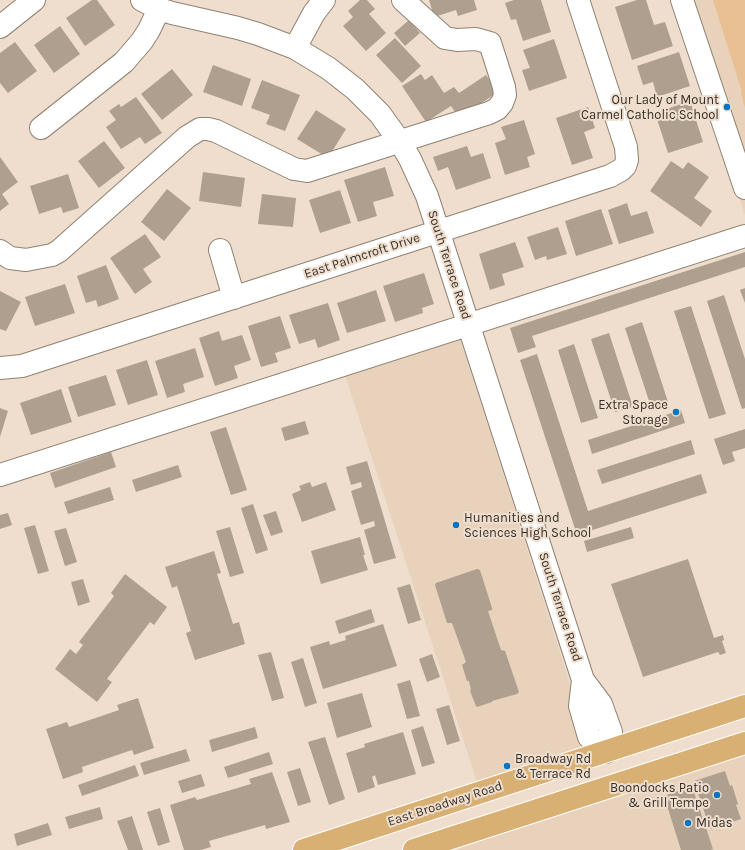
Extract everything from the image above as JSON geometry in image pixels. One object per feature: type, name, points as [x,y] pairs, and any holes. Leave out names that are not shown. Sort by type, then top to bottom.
[{"type":"main road","name":"East Broadway Road","points":[[304,850],[745,706]]},
{"type":"main road","points":[[414,850],[745,743]]},
{"type":"main road","points":[[606,752],[616,785]]},
{"type":"street","points":[[0,27],[34,0]]},
{"type":"street","points":[[295,48],[314,13],[324,0]]},
{"type":"street","points":[[0,251],[10,258],[21,260],[52,254],[59,251],[187,137],[200,129],[216,131],[300,171],[314,170],[489,114],[497,109],[502,103],[505,95],[504,87],[490,43],[476,39],[457,40],[445,38],[404,0]]},
{"type":"street","name":"East Palmcroft Drive","points":[[0,368],[22,366],[610,176],[621,170],[625,166],[627,160],[626,147],[578,0]]},
{"type":"street","points":[[682,0],[745,188]]},
{"type":"street","points":[[41,128],[129,57],[149,30],[150,4]]},
{"type":"street","name":"South Terrace Road","points":[[150,4],[258,34],[295,48],[328,68],[355,89],[380,114],[400,142],[419,177],[427,196],[583,680],[600,704],[611,732],[606,752]]},
{"type":"street","points":[[0,475],[745,236]]},
{"type":"street","points":[[220,250],[234,298]]},
{"type":"shaded area","name":"Our Lady of Mount Carmel Catholic School","points":[[675,0],[745,0],[745,215]]},
{"type":"shaded area","points":[[713,0],[745,0],[745,108],[742,92]]},
{"type":"shaded area","name":"Humanities and Sciences High School","points":[[459,335],[568,677],[574,709],[583,742],[579,748],[573,751],[477,782],[344,372]]},
{"type":"shaded area","points":[[745,755],[745,850],[453,850]]},
{"type":"building","points":[[92,0],[97,0],[115,25],[85,46],[66,18]]},
{"type":"building","points":[[360,0],[367,0],[375,9],[369,14],[386,33],[366,51],[343,26],[353,17],[348,11]]},
{"type":"building","points":[[429,0],[474,0],[477,10],[458,16],[456,10],[434,17]]},
{"type":"building","points":[[514,0],[541,0],[551,32],[523,41],[516,19],[511,20],[505,3]]},
{"type":"building","points":[[637,0],[646,0],[654,25],[665,22],[673,46],[632,60],[615,7]]},
{"type":"building","points":[[409,20],[420,33],[405,46],[394,33]]},
{"type":"building","points":[[60,26],[80,54],[54,73],[34,45]]},
{"type":"building","points":[[395,38],[421,66],[402,83],[376,55]]},
{"type":"building","points":[[554,39],[567,78],[529,91],[522,70],[530,68],[523,50]]},
{"type":"building","points":[[15,42],[37,71],[8,93],[0,83],[0,53]]},
{"type":"building","points":[[679,52],[690,86],[657,97],[653,82],[643,85],[637,66]]},
{"type":"building","points":[[213,65],[251,79],[242,106],[203,92]]},
{"type":"building","points":[[172,69],[193,95],[162,120],[141,94]]},
{"type":"building","points":[[421,74],[425,80],[432,75],[444,93],[454,87],[459,93],[486,75],[498,92],[459,118],[451,106],[426,122],[402,86]]},
{"type":"building","points":[[262,80],[300,95],[285,131],[266,124],[270,115],[251,108]]},
{"type":"building","points":[[136,97],[162,133],[145,144],[140,137],[121,149],[106,127],[116,120],[109,111],[119,104],[121,107]]},
{"type":"building","points":[[690,101],[703,142],[668,153],[655,113]]},
{"type":"building","points":[[588,107],[595,128],[584,132],[593,158],[572,165],[556,118]]},
{"type":"building","points":[[316,110],[346,129],[328,158],[297,139]]},
{"type":"building","points":[[524,120],[535,154],[527,157],[530,167],[505,175],[495,143],[506,139],[501,127]]},
{"type":"building","points":[[104,141],[125,168],[99,188],[78,161]]},
{"type":"building","points":[[467,146],[471,157],[483,153],[491,178],[456,190],[448,167],[438,171],[433,157]]},
{"type":"building","points":[[0,157],[18,182],[2,194],[9,204],[0,211]]},
{"type":"building","points":[[671,161],[683,169],[688,162],[709,177],[694,198],[712,211],[701,227],[650,191]]},
{"type":"building","points":[[385,167],[394,196],[373,202],[377,216],[358,222],[344,180]]},
{"type":"building","points":[[203,172],[245,178],[241,207],[199,201]]},
{"type":"building","points":[[68,174],[79,208],[63,213],[61,207],[39,214],[30,186]]},
{"type":"building","points":[[167,189],[191,208],[164,241],[141,222]]},
{"type":"building","points":[[340,190],[351,223],[320,233],[309,200]]},
{"type":"building","points":[[262,194],[296,198],[293,227],[258,224]]},
{"type":"building","points":[[627,203],[631,216],[647,211],[654,233],[619,244],[608,210]]},
{"type":"building","points":[[601,209],[613,244],[576,256],[565,221]]},
{"type":"building","points":[[558,227],[567,254],[547,260],[546,256],[535,260],[527,237]]},
{"type":"building","points":[[145,234],[161,257],[143,269],[152,282],[135,294],[110,258]]},
{"type":"building","points":[[515,242],[524,267],[502,274],[505,285],[490,290],[479,254]]},
{"type":"building","points":[[745,252],[745,267],[532,336],[536,347],[518,353],[510,328]]},
{"type":"building","points":[[106,265],[119,299],[98,307],[96,300],[86,303],[77,276]]},
{"type":"building","points":[[424,273],[434,304],[422,308],[423,313],[395,322],[383,286]]},
{"type":"building","points":[[65,284],[75,313],[35,326],[25,297]]},
{"type":"building","points":[[745,288],[745,303],[740,290]]},
{"type":"building","points":[[376,290],[386,321],[347,333],[337,303]]},
{"type":"building","points":[[0,291],[21,302],[6,331],[0,329]]},
{"type":"building","points":[[724,295],[745,359],[745,408],[742,409],[707,301]]},
{"type":"building","points":[[328,303],[340,340],[318,348],[315,339],[299,344],[289,315]]},
{"type":"building","points":[[691,306],[726,414],[709,419],[674,311]]},
{"type":"building","points":[[280,316],[291,348],[275,353],[278,362],[261,367],[248,326]]},
{"type":"building","points":[[642,322],[668,402],[651,407],[625,328]]},
{"type":"building","points":[[219,331],[222,341],[242,335],[251,360],[234,366],[238,378],[215,386],[199,338]]},
{"type":"building","points":[[609,333],[633,407],[615,412],[591,339]]},
{"type":"building","points":[[574,344],[598,418],[581,423],[558,350]]},
{"type":"building","points":[[195,348],[204,377],[183,384],[185,392],[167,398],[155,361]]},
{"type":"building","points":[[537,354],[588,511],[701,474],[707,493],[577,535],[520,360]]},
{"type":"building","points":[[147,360],[158,395],[128,405],[116,370]]},
{"type":"building","points":[[106,375],[116,405],[78,417],[68,387]]},
{"type":"building","points":[[61,389],[72,422],[31,435],[20,403]]},
{"type":"building","points":[[0,408],[8,411],[0,437]]},
{"type":"building","points":[[681,410],[685,423],[592,454],[588,440]]},
{"type":"building","points":[[305,421],[309,434],[285,441],[281,428]]},
{"type":"building","points":[[226,427],[247,490],[231,495],[210,432]]},
{"type":"building","points":[[745,429],[745,448],[732,452],[735,461],[723,465],[714,439]]},
{"type":"building","points":[[691,440],[695,454],[602,484],[597,470]]},
{"type":"building","points":[[111,452],[116,467],[55,488],[50,473]]},
{"type":"building","points":[[367,461],[396,558],[374,564],[364,530],[375,526],[374,521],[361,525],[351,491],[362,487],[361,482],[351,485],[346,467]]},
{"type":"building","points":[[178,465],[182,477],[136,492],[132,480]]},
{"type":"building","points":[[310,482],[312,487],[326,482],[336,510],[302,522],[292,494],[301,490],[299,486]]},
{"type":"building","points":[[110,487],[114,500],[68,514],[64,502]]},
{"type":"building","points":[[253,504],[268,550],[256,554],[241,508]]},
{"type":"building","points":[[276,511],[283,532],[271,536],[263,515]]},
{"type":"building","points":[[8,513],[12,525],[0,529],[0,515]]},
{"type":"building","points":[[35,525],[49,571],[38,574],[24,528]]},
{"type":"building","points":[[230,527],[244,573],[230,577],[216,531]]},
{"type":"building","points":[[631,527],[634,538],[587,552],[584,541]]},
{"type":"building","points":[[66,528],[77,562],[65,566],[54,531]]},
{"type":"building","points":[[360,537],[365,555],[363,555],[368,570],[321,584],[311,551]]},
{"type":"building","points":[[214,551],[221,573],[217,574],[233,624],[239,622],[245,644],[195,660],[186,633],[191,631],[177,586],[172,588],[165,567]]},
{"type":"building","points":[[688,559],[714,638],[723,635],[724,640],[722,641],[726,653],[720,655],[718,652],[643,677],[611,584]]},
{"type":"building","name":"Humanities and Sciences High School","points":[[477,569],[480,570],[492,608],[492,610],[488,611],[501,650],[505,651],[519,692],[517,694],[477,707],[470,691],[469,681],[467,681],[462,665],[466,662],[452,623],[447,623],[435,585],[436,583]]},
{"type":"building","points":[[125,574],[167,607],[154,625],[150,622],[107,679],[112,682],[97,702],[55,669],[70,649],[76,654],[83,645],[79,642],[114,596],[111,593]]},
{"type":"building","points":[[83,579],[90,602],[78,606],[71,582]]},
{"type":"building","points":[[410,584],[421,620],[408,624],[397,588]]},
{"type":"building","points":[[371,609],[375,622],[339,634],[335,621]]},
{"type":"building","points":[[383,624],[397,666],[323,689],[310,647],[329,641],[330,645],[346,640],[345,636]]},
{"type":"building","points":[[271,652],[284,698],[272,701],[258,655]]},
{"type":"building","points":[[432,654],[440,677],[427,682],[419,659]]},
{"type":"building","points":[[303,658],[317,703],[305,707],[291,662]]},
{"type":"building","points":[[410,680],[420,716],[407,719],[397,684]]},
{"type":"building","points":[[362,693],[372,727],[337,738],[327,703]]},
{"type":"building","points":[[138,698],[154,748],[134,755],[132,750],[82,767],[83,772],[63,779],[46,729],[67,722],[69,727],[119,710],[117,705]]},
{"type":"building","points":[[449,705],[460,741],[447,745],[436,709]]},
{"type":"building","points":[[423,726],[435,763],[422,767],[411,730]]},
{"type":"building","points":[[255,727],[258,738],[212,752],[209,740]]},
{"type":"building","points":[[403,732],[416,774],[378,785],[375,775],[372,777],[375,787],[358,793],[346,753],[365,747],[364,744]]},
{"type":"building","points":[[325,737],[345,799],[329,805],[308,742]]},
{"type":"building","points":[[186,749],[190,761],[144,775],[140,763]]},
{"type":"building","points":[[269,752],[273,764],[228,778],[224,767]]},
{"type":"building","points":[[135,765],[139,776],[82,796],[78,785]]},
{"type":"building","points":[[300,768],[311,802],[298,806],[287,772]]},
{"type":"building","name":"Boondocks Patio & Grill Tempe","points":[[725,771],[730,786],[732,785],[738,804],[736,805],[741,819],[710,829],[694,781]]},
{"type":"building","points":[[272,772],[290,822],[266,829],[265,825],[209,841],[211,847],[201,850],[184,850],[170,805],[195,797],[197,800],[251,784],[249,779]]},
{"type":"building","points":[[201,774],[205,786],[182,793],[178,781]]},
{"type":"building","name":"Midas","points":[[692,786],[713,849],[711,850],[681,850],[664,796]]},
{"type":"building","points":[[100,807],[103,819],[69,829],[65,817]]},
{"type":"building","points":[[160,808],[170,842],[158,846],[147,812]]},
{"type":"building","points":[[132,816],[143,850],[128,850],[117,821]]},
{"type":"building","points":[[48,823],[52,835],[17,846],[14,834]]},
{"type":"place","name":"Our Lady of Mount Carmel Catholic School","points":[[727,107]]},
{"type":"place","name":"Extra Space Storage","points":[[676,412]]},
{"type":"place","name":"Humanities and Sciences High School","points":[[456,525]]},
{"type":"place","name":"Broadway Rd & Terrace Rd","points":[[507,766]]},
{"type":"place","name":"Boondocks Patio & Grill Tempe","points":[[717,795]]},
{"type":"place","name":"Midas","points":[[688,823]]}]
